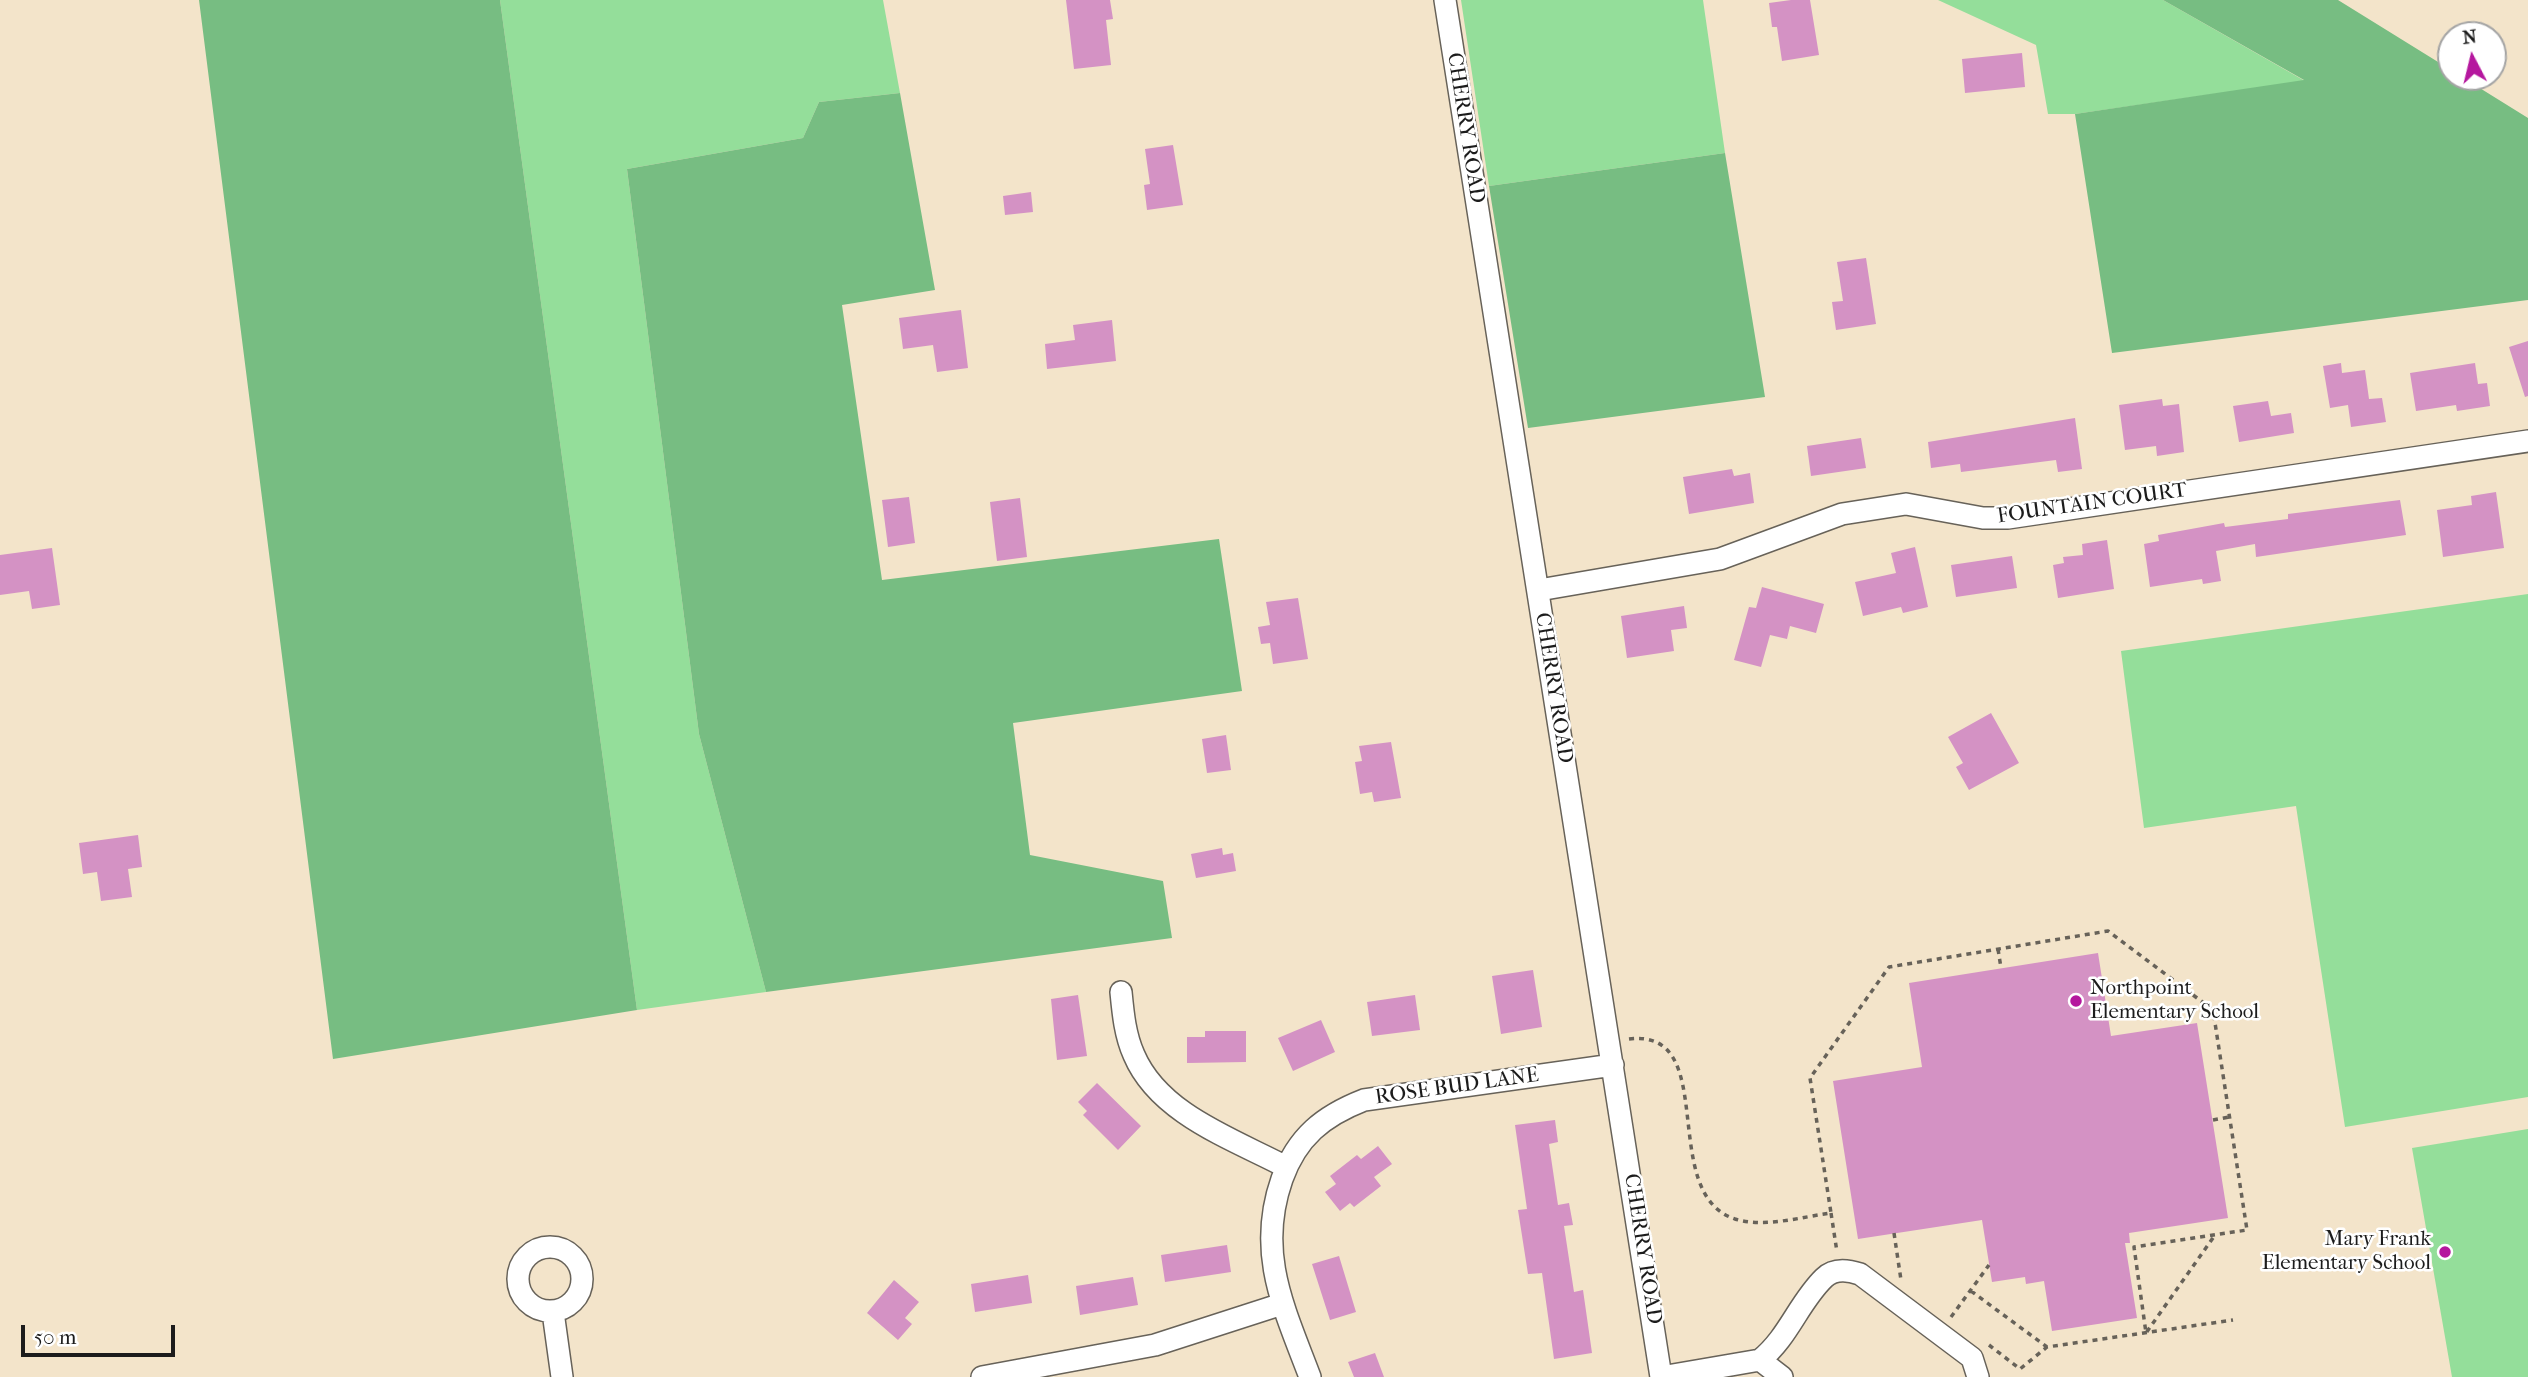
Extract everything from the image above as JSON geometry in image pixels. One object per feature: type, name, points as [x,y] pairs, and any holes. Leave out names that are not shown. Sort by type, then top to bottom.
[{"type":"street","name":"CHERRY ROAD","points":[[1445,0],[1661,1377]]},
{"type":"street","name":"FOUNTAIN COURT","points":[[1539,590],[1720,559],[1842,514],[1906,504],[1983,517],[2008,518],[2528,441]]},
{"type":"street","points":[[1121,992],[1125,1025],[1134,1055],[1156,1090],[1199,1120],[1286,1167]]},
{"type":"street","name":"ROSE BUD LANE","points":[[1310,1377],[1282,1304],[1269,1246],[1271,1218],[1286,1167],[1293,1152],[1319,1122],[1364,1100],[1614,1065]]},
{"type":"street","points":[[1661,1377],[1760,1360],[1772,1351],[1825,1277],[1847,1270],[1860,1274],[1972,1358],[1978,1377]]},
{"type":"street","points":[[982,1377],[1155,1345],[1282,1304]]},
{"type":"street","points":[[553,1312],[562,1377]]},
{"type":"street","points":[[1760,1360],[1782,1377]]},
{"type":"path","points":[[1838,1254],[1810,1078],[1889,967],[2108,932],[2213,1010],[2247,1230],[2134,1247],[2146,1333]]},
{"type":"path","points":[[1998,949],[2001,968]]},
{"type":"path","points":[[1610,1042],[1639,1038],[1655,1041],[1675,1057],[1681,1074],[1695,1175],[1704,1194],[1715,1206],[1733,1218],[1758,1223],[1831,1213]]},
{"type":"path","points":[[2213,1120],[2229,1117]]},
{"type":"path","points":[[1894,1233],[1901,1281]]},
{"type":"path","points":[[2146,1333],[2214,1235]]},
{"type":"path","points":[[1830,1257],[1847,1254]]},
{"type":"path","points":[[1951,1317],[1989,1265]]},
{"type":"path","points":[[1892,1274],[1911,1288]]},
{"type":"path","points":[[1970,1291],[2047,1347]]},
{"type":"path","points":[[1941,1310],[1961,1325]]},
{"type":"path","points":[[1981,1340],[2020,1368],[2047,1347],[2234,1320]]},
{"type":"green space","points":[[199,0],[500,0],[637,1010],[333,1059]]},
{"type":"green space","points":[[500,0],[883,0],[900,93],[819,102],[803,138],[627,169],[699,734],[766,992],[637,1010]]},
{"type":"green space","points":[[1461,0],[1703,0],[1725,153],[1489,186]]},
{"type":"green space","points":[[1938,0],[2163,0],[2305,81],[2075,114],[2048,114],[2036,45]]},
{"type":"green space","points":[[2163,0],[2338,0],[2437,61],[2437,91],[2485,91],[2528,118],[2528,300],[2112,353],[2075,114],[2304,80]]},
{"type":"green space","points":[[900,93],[935,290],[842,305],[882,580],[1219,539],[1242,691],[1013,723],[1030,855],[1163,881],[1172,938],[766,992],[699,734],[627,169],[803,138],[819,102]]},
{"type":"green space","points":[[1725,153],[1765,397],[1528,428],[1489,186]]},
{"type":"green space","points":[[2528,594],[2528,1097],[2345,1127],[2296,806],[2144,828],[2121,651]]},
{"type":"green space","points":[[2528,1129],[2528,1377],[2452,1377],[2412,1148]]},
{"type":"building","points":[[1066,0],[1110,0],[1113,19],[1106,20],[1111,65],[1074,69]]},
{"type":"building","points":[[1810,0],[1819,55],[1782,61],[1777,27],[1772,27],[1769,3]]},
{"type":"building","points":[[2022,53],[2025,87],[1965,93],[1962,59]]},
{"type":"building","points":[[1173,145],[1183,205],[1147,210],[1144,185],[1150,184],[1145,149]]},
{"type":"building","points":[[1031,192],[1033,212],[1005,215],[1003,196]]},
{"type":"building","points":[[1866,258],[1876,324],[1836,330],[1832,302],[1843,301],[1837,262]]},
{"type":"building","points":[[961,310],[968,368],[937,372],[933,345],[903,349],[899,318]]},
{"type":"building","points":[[1112,320],[1116,361],[1047,369],[1045,344],[1075,340],[1073,325]]},
{"type":"building","points":[[2528,341],[2528,396],[2525,397],[2509,347]]},
{"type":"building","points":[[2341,363],[2342,373],[2365,370],[2369,399],[2382,398],[2386,422],[2351,427],[2348,405],[2330,408],[2323,366]]},
{"type":"building","points":[[2475,363],[2478,384],[2487,383],[2490,406],[2457,411],[2456,405],[2416,411],[2410,373]]},
{"type":"building","points":[[2162,399],[2163,406],[2179,404],[2184,452],[2157,456],[2156,446],[2125,450],[2119,405]]},
{"type":"building","points":[[2268,401],[2271,416],[2291,413],[2294,433],[2239,442],[2233,406]]},
{"type":"building","points":[[2075,418],[2082,469],[2058,472],[2056,460],[1961,472],[1960,464],[1931,468],[1928,442]]},
{"type":"building","points":[[1861,438],[1866,468],[1811,476],[1807,446]]},
{"type":"building","points":[[1732,469],[1734,476],[1750,473],[1754,503],[1689,514],[1683,477]]},
{"type":"building","points":[[2496,492],[2504,548],[2443,557],[2437,510],[2472,505],[2471,496]]},
{"type":"building","points":[[909,497],[915,543],[888,547],[882,500]]},
{"type":"building","points":[[1020,498],[1027,557],[997,561],[990,502]]},
{"type":"building","points":[[2400,500],[2406,535],[2256,557],[2255,544],[2216,551],[2221,581],[2203,584],[2202,579],[2150,587],[2144,544],[2159,541],[2158,535],[2224,523],[2225,527],[2288,519],[2288,514]]},
{"type":"building","points":[[2107,540],[2114,589],[2058,598],[2053,565],[2064,563],[2063,557],[2083,555],[2082,544]]},
{"type":"building","points":[[1915,547],[1928,607],[1903,613],[1901,607],[1863,616],[1855,582],[1896,573],[1891,553]]},
{"type":"building","points":[[52,548],[60,605],[32,609],[29,591],[0,595],[0,555]]},
{"type":"building","points":[[2012,556],[2017,588],[1956,597],[1951,565]]},
{"type":"building","points":[[1762,587],[1824,604],[1816,633],[1790,626],[1787,639],[1770,635],[1761,667],[1734,660],[1749,607],[1756,608]]},
{"type":"building","points":[[1298,598],[1308,659],[1273,664],[1270,643],[1261,644],[1258,627],[1270,625],[1266,602]]},
{"type":"building","points":[[1684,606],[1687,628],[1671,630],[1674,651],[1627,658],[1621,616]]},
{"type":"building","points":[[1991,713],[2019,763],[1969,790],[1956,767],[1963,763],[1948,737]]},
{"type":"building","points":[[1226,735],[1231,770],[1207,773],[1202,739]]},
{"type":"building","points":[[1391,742],[1401,798],[1374,802],[1372,792],[1360,794],[1355,762],[1362,761],[1359,746]]},
{"type":"building","points":[[138,835],[142,867],[128,869],[132,897],[101,901],[97,872],[83,874],[79,843]]},
{"type":"building","points":[[1222,848],[1223,855],[1233,853],[1236,871],[1196,878],[1191,854]]},
{"type":"building","name":"Northpoint Elementary School","points":[[2098,953],[2111,1036],[2197,1023],[2228,1218],[2129,1233],[2130,1243],[2125,1243],[2137,1318],[2052,1331],[2044,1281],[2026,1284],[2025,1277],[1992,1282],[1982,1220],[1858,1239],[1833,1081],[1922,1067],[1909,983]]},
{"type":"building","points":[[1533,970],[1542,1027],[1501,1034],[1492,976]]},
{"type":"building","points":[[1078,995],[1087,1056],[1057,1060],[1051,999]]},
{"type":"building","points":[[1415,995],[1420,1030],[1372,1036],[1367,1002]]},
{"type":"building","points":[[1321,1020],[1335,1052],[1293,1071],[1278,1038]]},
{"type":"building","points":[[1205,1031],[1246,1031],[1246,1062],[1187,1063],[1187,1037],[1205,1037]]},
{"type":"building","points":[[1097,1083],[1141,1126],[1118,1150],[1083,1115],[1087,1111],[1078,1102]]},
{"type":"building","points":[[1555,1120],[1558,1142],[1549,1144],[1558,1205],[1569,1203],[1573,1225],[1564,1226],[1574,1292],[1583,1290],[1592,1353],[1554,1359],[1542,1273],[1528,1274],[1518,1210],[1527,1209],[1515,1125]]},
{"type":"building","points":[[1378,1146],[1392,1164],[1374,1177],[1381,1186],[1354,1207],[1350,1203],[1340,1211],[1325,1192],[1336,1184],[1330,1176],[1357,1155],[1361,1159]]},
{"type":"building","points":[[1227,1245],[1231,1272],[1165,1282],[1161,1255]]},
{"type":"building","points":[[1339,1256],[1356,1312],[1330,1320],[1312,1264]]},
{"type":"building","points":[[1028,1275],[1032,1303],[975,1312],[971,1284]]},
{"type":"building","points":[[1133,1277],[1138,1305],[1080,1315],[1076,1286]]},
{"type":"building","points":[[894,1280],[919,1302],[905,1318],[912,1324],[898,1340],[867,1313]]},
{"type":"building","points":[[1375,1353],[1384,1377],[1354,1377],[1348,1362]]},
{"type":"place","name":"Northpoint Elementary School","points":[[2076,1001]]},
{"type":"place","name":"Mary Frank Elementary School","points":[[2445,1252]]}]
